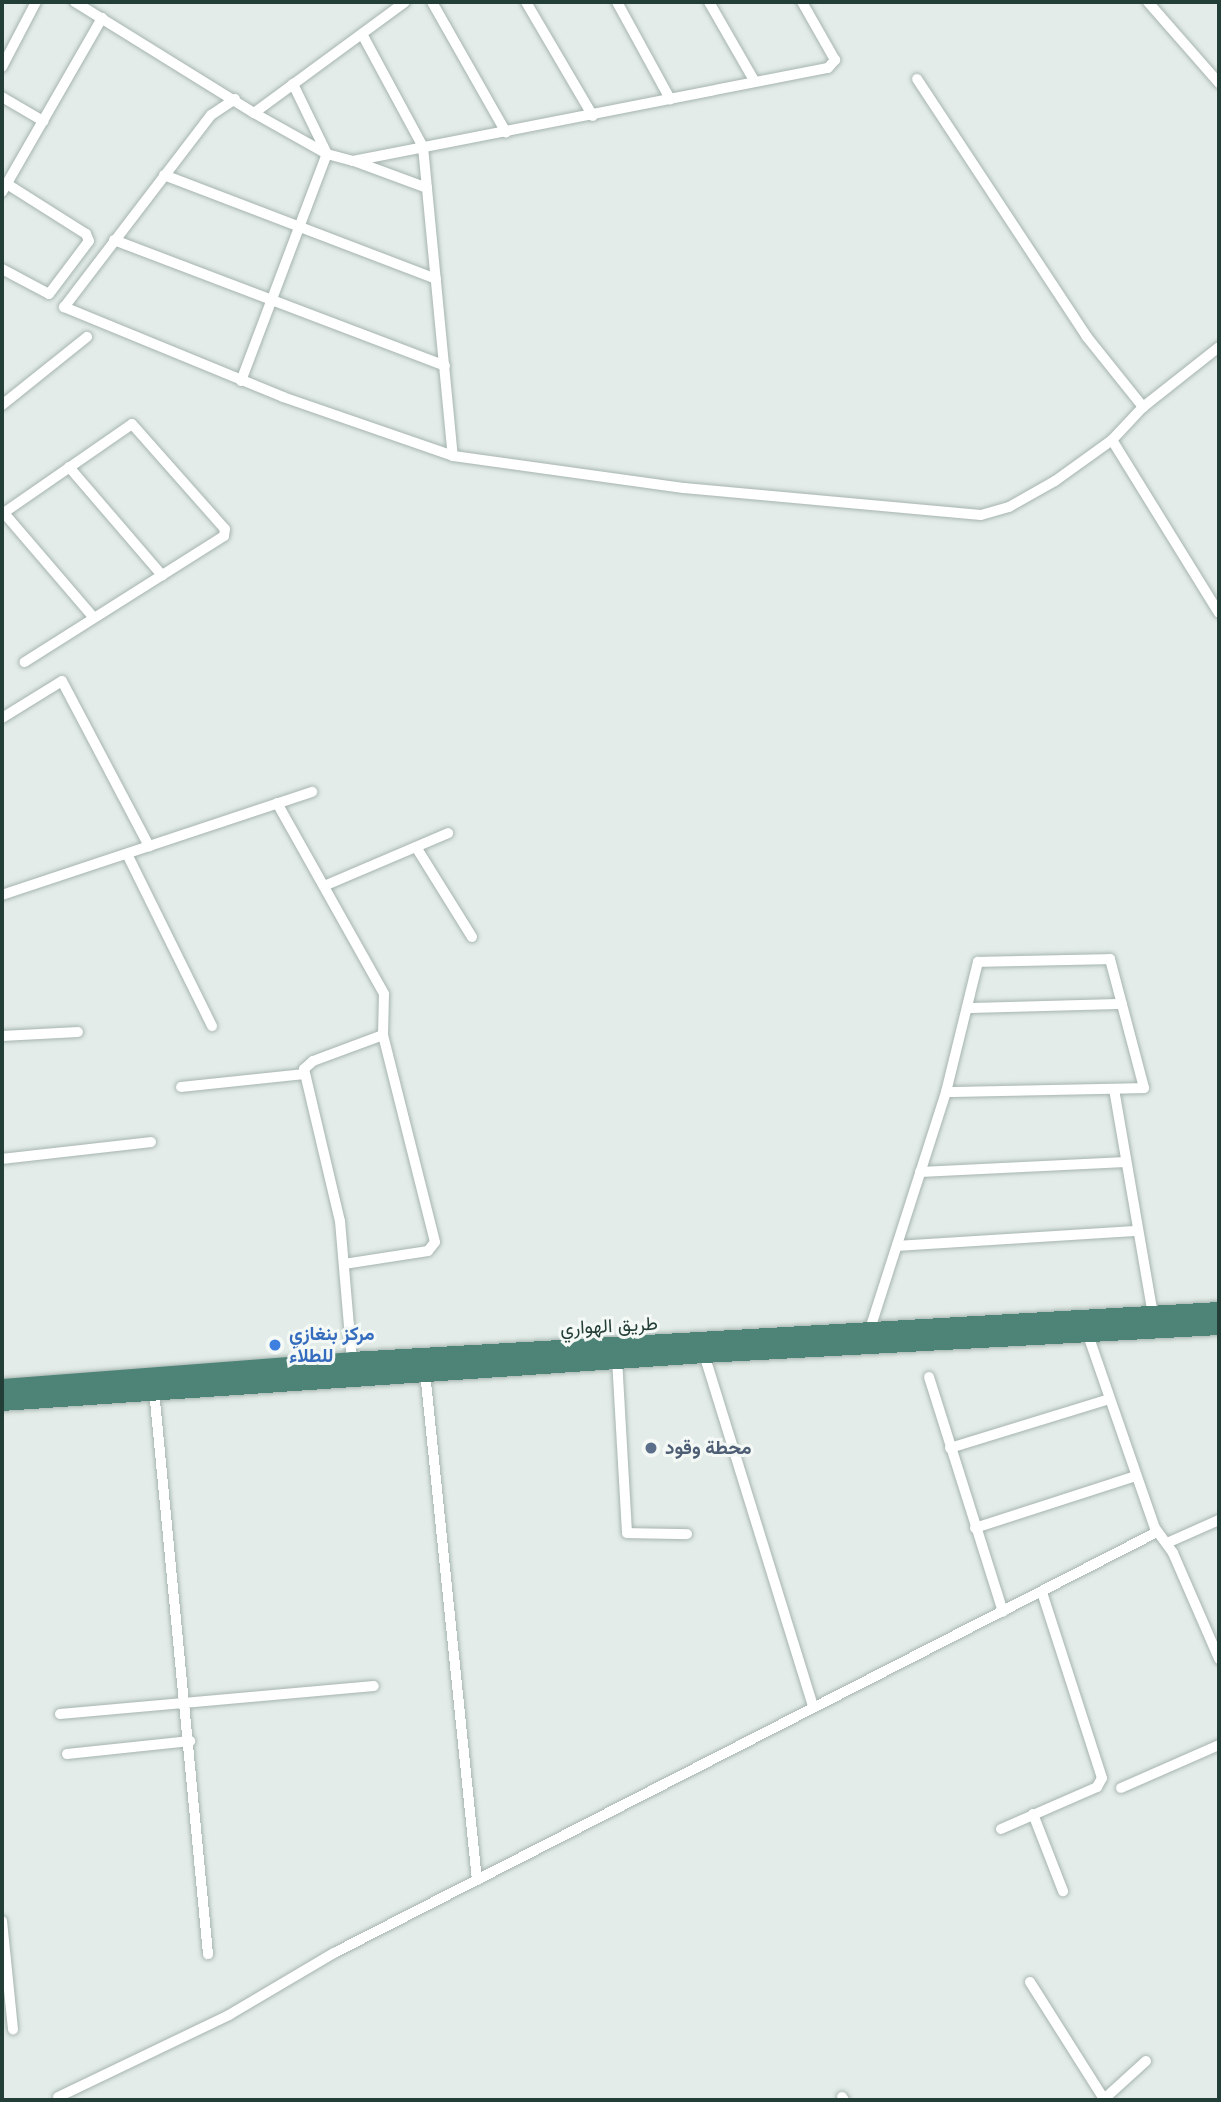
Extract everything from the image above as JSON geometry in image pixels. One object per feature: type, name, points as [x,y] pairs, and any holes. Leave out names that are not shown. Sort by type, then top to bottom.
[{"type":"highway","name":"طريق الهواري","points":[[2,1388],[352,1361],[1219,1311]]},
{"type":"highway","name":"طريق الهواري","points":[[2,1402],[704,1354],[1219,1325]]},
{"type":"street","points":[[2,66],[36,2]]},
{"type":"street","points":[[75,2],[254,113],[327,154],[427,188]]},
{"type":"street","points":[[254,113],[405,2]]},
{"type":"street","points":[[432,2],[506,132]]},
{"type":"street","points":[[526,2],[593,116]]},
{"type":"street","points":[[617,2],[670,99]]},
{"type":"street","points":[[709,2],[755,82]]},
{"type":"street","points":[[354,161],[593,116],[834,65],[802,2]]},
{"type":"street","points":[[1148,2],[1219,81]]},
{"type":"street","points":[[2,269],[50,293],[89,241],[86,234],[4,188],[102,18]]},
{"type":"street","points":[[362,34],[423,147],[453,456]]},
{"type":"street","points":[[917,79],[1087,337],[1143,407]]},
{"type":"street","points":[[241,382],[327,154],[293,84]]},
{"type":"street","points":[[2,97],[43,121]]},
{"type":"street","points":[[235,99],[211,116],[164,175],[66,301],[68,312],[241,382],[453,456],[684,488],[981,515],[1009,507],[1112,440],[1143,407],[1219,346]]},
{"type":"street","points":[[164,175],[436,279]]},
{"type":"street","points":[[114,240],[445,366]]},
{"type":"street","points":[[2,405],[87,337]]},
{"type":"street","points":[[25,662],[224,536],[225,528],[134,424],[3,513],[94,618]]},
{"type":"street","points":[[1112,440],[1219,613]]},
{"type":"street","points":[[69,467],[162,576]]},
{"type":"street","points":[[2,718],[62,681],[149,846]]},
{"type":"street","points":[[2,895],[312,792]]},
{"type":"street","points":[[277,803],[382,989],[383,1035],[435,1242],[428,1251],[344,1264]]},
{"type":"street","points":[[324,886],[448,833]]},
{"type":"street","points":[[416,847],[472,937]]},
{"type":"street","points":[[127,853],[212,1026]]},
{"type":"street","points":[[869,1332],[946,1093],[976,966],[985,959],[1108,958],[1146,1086],[1114,1090],[946,1093]]},
{"type":"street","points":[[967,1007],[1122,1004]]},
{"type":"street","points":[[2,1036],[78,1032]]},
{"type":"street","points":[[352,1361],[340,1221],[304,1074],[306,1065],[313,1061],[383,1035]]},
{"type":"street","points":[[181,1087],[304,1074]]},
{"type":"street","points":[[1114,1090],[1153,1315]]},
{"type":"street","points":[[2,1159],[151,1142]]},
{"type":"street","points":[[920,1172],[1126,1162]]},
{"type":"street","points":[[897,1246],[1138,1231]]},
{"type":"street","points":[[1087,1332],[1157,1532],[1167,1543],[1219,1659]]},
{"type":"street","points":[[704,1354],[813,1707]]},
{"type":"street","points":[[617,1360],[627,1533],[687,1534]]},
{"type":"street","points":[[425,1372],[477,1880]]},
{"type":"street","points":[[929,1377],[1003,1612]]},
{"type":"street","points":[[154,1390],[190,1741],[208,1954]]},
{"type":"street","points":[[950,1448],[1109,1399]]},
{"type":"street","points":[[975,1528],[1136,1476]]},
{"type":"street","points":[[1167,1543],[1219,1520]]},
{"type":"street","points":[[46,2100],[61,2098],[229,2015],[334,1953],[1157,1532]]},
{"type":"street","points":[[1001,1829],[1097,1787],[1102,1778],[1042,1592]]},
{"type":"street","points":[[60,1714],[374,1686]]},
{"type":"street","points":[[67,1754],[190,1741]]},
{"type":"street","points":[[1121,1788],[1219,1745]]},
{"type":"street","points":[[1034,1814],[1063,1891]]},
{"type":"street","points":[[2,1921],[13,2029]]},
{"type":"street","points":[[1030,1982],[1104,2100],[1146,2061]]},
{"type":"place","name":"مركز بنغازي للطلاء","points":[[275,1345]]},
{"type":"place","name":"محطة وقود","points":[[651,1448]]}]
